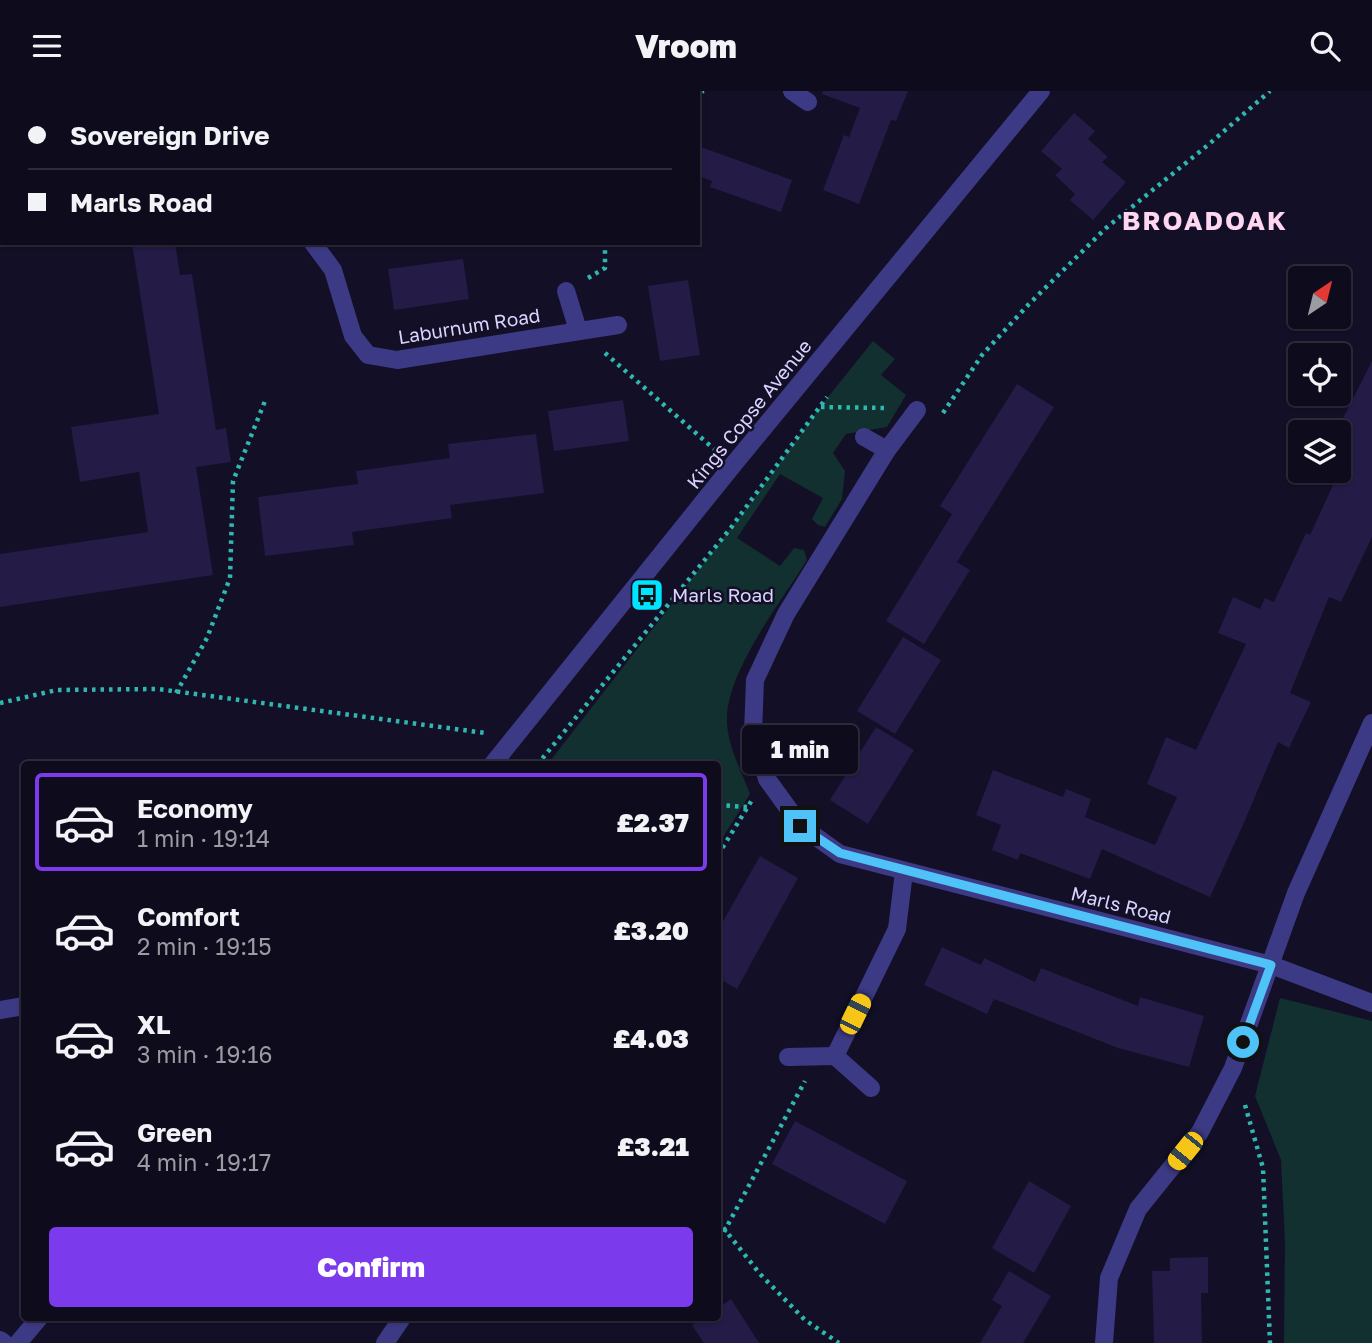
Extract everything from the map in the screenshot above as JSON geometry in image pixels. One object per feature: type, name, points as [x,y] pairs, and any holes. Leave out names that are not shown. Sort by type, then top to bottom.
[{"type":"street","points":[[792,91],[808,102]]},
{"type":"street","name":"Kings Copse Avenue","points":[[495,761],[733,465],[1041,91]]},
{"type":"street","name":"Laburnum Road","points":[[314,245],[333,270],[353,337],[368,355],[397,360],[618,325]]},
{"type":"street","points":[[566,291],[578,330]]},
{"type":"street","name":"Marls Road","points":[[917,410],[887,450],[786,614],[755,680],[753,733],[767,779],[800,826],[840,853],[1271,965],[1372,1003]]},
{"type":"street","points":[[864,437],[887,450]]},
{"type":"street","points":[[1104,1343],[1109,1278],[1139,1209],[1200,1132],[1233,1067],[1296,894],[1368,742],[1372,723]]},
{"type":"street","points":[[827,1056],[897,929],[904,871]]},
{"type":"street","points":[[0,1010],[21,1006]]},
{"type":"street","points":[[788,1056],[827,1056],[871,1088]]},
{"type":"street","points":[[18,1343],[36,1321]]},
{"type":"street","points":[[385,1343],[399,1321]]},
{"type":"path","points":[[820,407],[862,406],[945,414],[982,355],[1028,304],[1106,228],[1269,91]]},
{"type":"path","points":[[566,291],[605,268],[605,245]]},
{"type":"path","points":[[578,330],[733,465]]},
{"type":"path","points":[[539,761],[730,530],[835,386]]},
{"type":"path","points":[[176,693],[207,638],[230,578],[233,481],[265,401]]},
{"type":"path","points":[[0,703],[57,690],[159,689],[488,733],[530,761]]},
{"type":"path","points":[[721,805],[747,807],[721,850]]},
{"type":"path","points":[[724,1231],[827,1056]]},
{"type":"path","points":[[1233,1067],[1263,1168],[1270,1343]]},
{"type":"path","points":[[721,1226],[760,1274],[805,1320],[841,1343]]},
{"type":"green space","points":[[873,341],[895,359],[881,375],[906,395],[887,427],[846,434],[833,453],[845,471],[842,499],[825,527],[812,519],[823,498],[780,474],[737,538],[780,566],[794,548],[804,550],[807,560],[746,657],[730,698],[727,717],[729,737],[750,794],[721,840],[721,761],[550,761],[755,497],[820,407]]},
{"type":"green space","points":[[1280,998],[1372,1021],[1372,1343],[1284,1343],[1285,1244],[1281,1160],[1255,1096]]},
{"type":"building","points":[[823,91],[908,91],[896,121],[891,120],[859,204],[823,190],[844,135],[849,137],[860,108],[822,94]]},
{"type":"building","points":[[1074,113],[1095,131],[1088,139],[1108,157],[1102,162],[1126,182],[1093,220],[1070,200],[1075,194],[1055,175],[1062,169],[1041,151]]},
{"type":"building","points":[[700,147],[792,180],[781,212],[710,187],[712,181],[700,177]]},
{"type":"building","points":[[132,245],[175,245],[180,275],[192,274],[216,430],[226,428],[231,462],[196,467],[213,575],[0,607],[0,554],[148,532],[139,472],[80,482],[71,427],[159,414]]},
{"type":"building","points":[[463,259],[469,299],[394,310],[388,269]]},
{"type":"building","points":[[688,280],[700,355],[660,361],[648,286]]},
{"type":"building","points":[[1372,361],[1372,537],[1341,602],[1329,597],[1290,693],[1311,702],[1289,748],[1278,742],[1210,897],[1102,849],[1090,879],[1020,853],[1018,860],[992,850],[1001,825],[976,815],[993,770],[1063,797],[1066,789],[1091,799],[1085,817],[1155,845],[1177,797],[1147,784],[1166,737],[1196,750],[1246,644],[1218,633],[1233,597],[1260,609],[1265,598],[1274,602],[1306,533],[1310,535],[1334,483],[1351,483],[1351,420],[1342,420]]},
{"type":"building","points":[[1017,384],[1054,407],[957,562],[970,570],[924,644],[886,621],[952,514],[940,506]]},
{"type":"building","points":[[623,400],[629,441],[554,451],[548,411]]},
{"type":"building","points":[[536,434],[544,493],[450,505],[452,518],[352,532],[354,545],[265,556],[258,497],[358,484],[356,471],[450,458],[448,444]]},
{"type":"building","points":[[903,637],[941,660],[895,734],[857,711]]},
{"type":"building","points":[[876,727],[914,750],[868,824],[830,800]]},
{"type":"building","points":[[760,856],[798,878],[737,989],[721,980],[721,925]]},
{"type":"building","points":[[942,947],[981,965],[984,958],[1035,982],[1041,968],[1138,1006],[1140,997],[1204,1016],[1189,1067],[1118,1048],[994,999],[987,1014],[924,985]]},
{"type":"building","points":[[795,1121],[907,1181],[885,1224],[772,1164]]},
{"type":"building","points":[[1029,1181],[1071,1206],[1034,1273],[992,1248]]},
{"type":"building","points":[[1208,1257],[1208,1293],[1201,1293],[1202,1343],[1154,1343],[1152,1271],[1170,1271],[1170,1258]]},
{"type":"building","points":[[1009,1271],[1051,1296],[1023,1343],[980,1343],[1002,1306],[992,1300]]},
{"type":"building","points":[[731,1299],[759,1343],[704,1343],[692,1325],[698,1321],[721,1321],[721,1306]]},
{"type":"place","name":"Marls Road","points":[[647,595]]},
{"type":"district","name":"BROADOAK","points":[[1205,221]]},
{"type":"route","points":[[800,826],[840,853],[1271,965],[1243,1042]]}]
